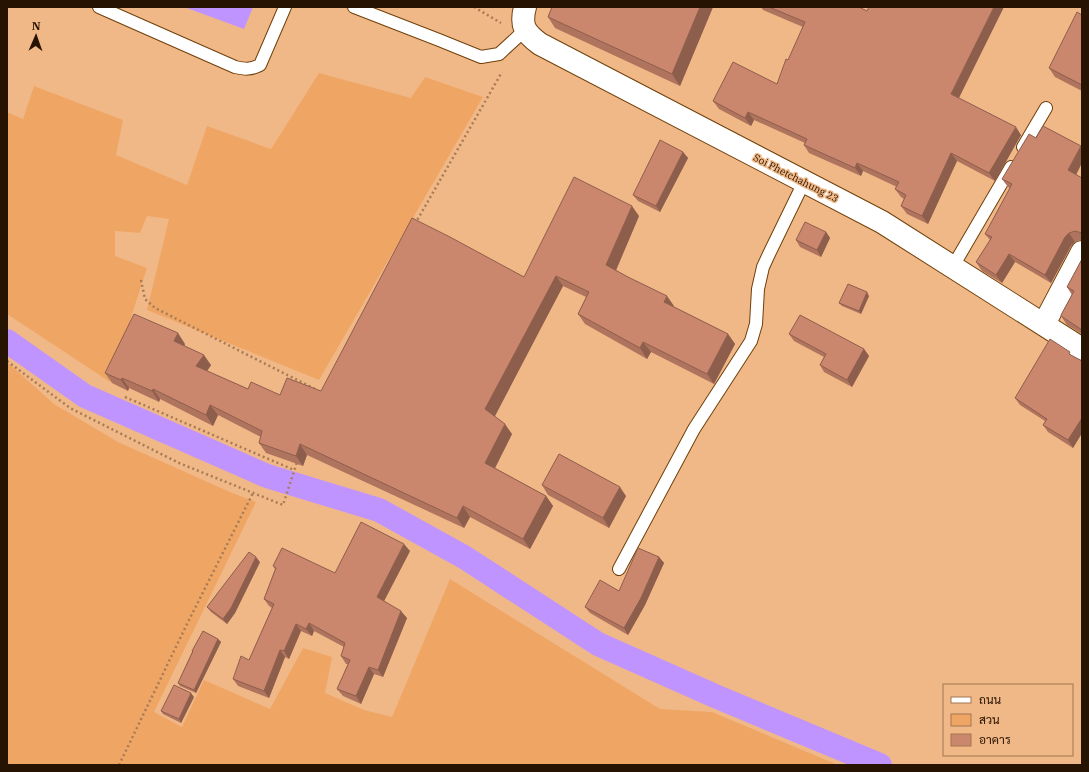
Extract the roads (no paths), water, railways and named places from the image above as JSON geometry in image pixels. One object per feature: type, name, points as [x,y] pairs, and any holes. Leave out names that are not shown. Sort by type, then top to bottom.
[{"type":"street","name":"Soi Phetchahung 23","points":[[525,20],[529,36],[547,48],[882,222],[952,268],[1082,349]]},
{"type":"street","points":[[1044,324],[1082,252]]},
{"type":"lane","points":[[99,7],[235,68],[245,69],[253,68],[260,64],[285,7]]},
{"type":"lane","points":[[354,7],[481,57],[499,54],[525,20]]},
{"type":"lane","points":[[952,268],[1046,108]]},
{"type":"lane","points":[[619,569],[694,429],[751,341],[756,324],[758,289],[763,267],[804,182]]},
{"type":"waterway","points":[[7,341],[85,396],[267,476],[379,510],[464,557],[598,644],[715,696],[880,765]]}]
